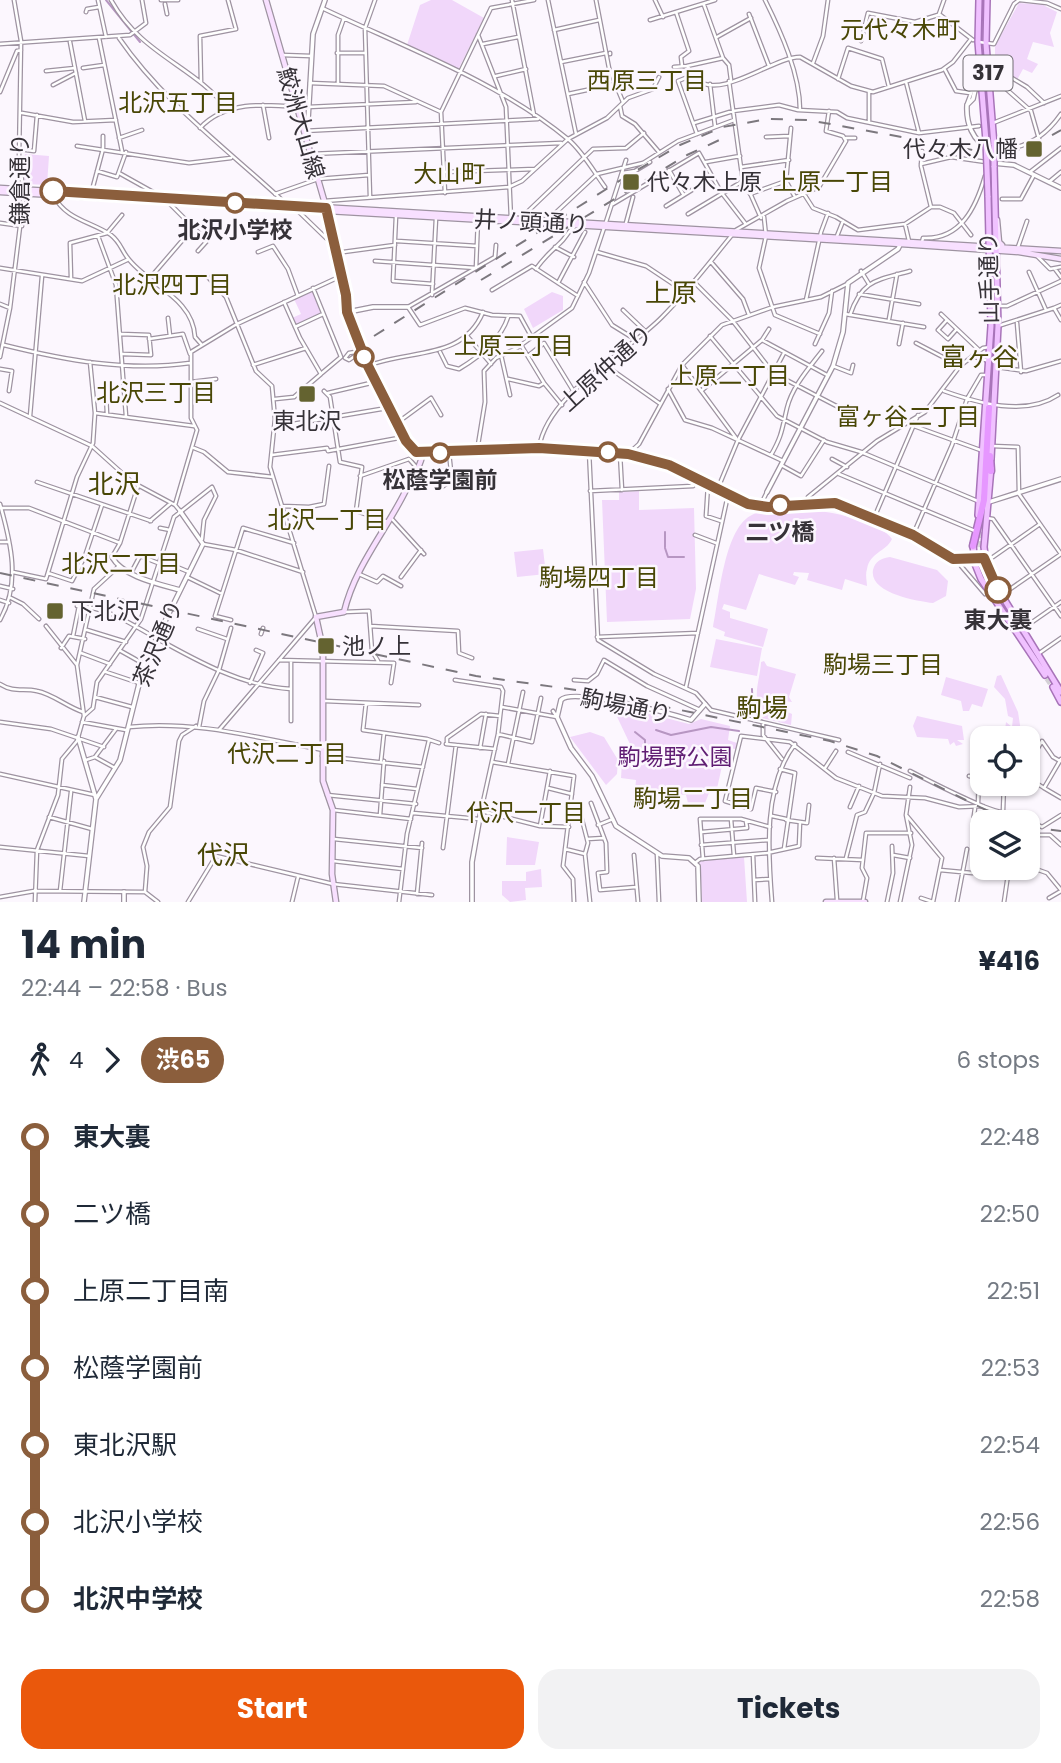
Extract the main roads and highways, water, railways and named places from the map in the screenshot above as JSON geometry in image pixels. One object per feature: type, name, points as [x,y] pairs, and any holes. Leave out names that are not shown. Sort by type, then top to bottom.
[{"type":"highway","points":[[990,406],[990,471]]},
{"type":"highway","points":[[970,546],[977,531],[984,500],[990,406]]},
{"type":"main road","name":"鮫洲大山線","points":[[266,0],[326,207],[347,312],[368,366],[404,437],[413,450],[422,453],[418,469],[358,574],[344,612],[316,617],[323,649],[322,753],[327,795],[333,810],[333,884],[336,902]]},
{"type":"main road","name":"山手通り","points":[[977,531],[983,451],[996,367],[998,326],[993,248],[989,230],[982,88],[975,41],[979,0]]},
{"type":"main road","name":"山手通り","points":[[987,1],[986,44],[993,123],[995,214],[988,375],[992,446],[984,558],[990,577],[1014,611],[1035,656],[1061,700]]},
{"type":"main road","points":[[978,26],[984,27],[987,1]]},
{"type":"main road","points":[[989,196],[993,182]]},
{"type":"main road","name":"井ノ頭通り","points":[[0,190],[299,212],[326,207]]},
{"type":"main road","name":"井ノ頭通り","points":[[24,192],[326,207],[436,217],[478,219],[522,216],[605,224],[1061,251]]},
{"type":"main road","name":"井ノ頭通り","points":[[396,213],[511,218],[576,225],[626,223],[735,232]]},
{"type":"main road","points":[[989,230],[993,230],[995,214]]},
{"type":"main road","points":[[995,214],[999,243],[1018,247]]},
{"type":"main road","name":"井ノ頭通り","points":[[820,237],[993,248],[1061,259]]},
{"type":"main road","points":[[988,388],[991,366],[996,367]]},
{"type":"main road","name":"山手通り","points":[[970,546],[981,579],[1023,642],[1055,678],[1061,691]]},
{"type":"main road","points":[[1010,623],[1014,626],[1019,623],[1014,611]]},
{"type":"main road","points":[[1023,642],[1017,629],[1025,631]]},
{"type":"main road","points":[[826,902],[864,902]]},
{"type":"waterway","points":[[106,0],[140,42]]},
{"type":"waterway","points":[[665,532],[665,547]]},
{"type":"waterway","points":[[665,548],[668,557],[684,557]]},
{"type":"waterway","points":[[752,689],[753,719]]},
{"type":"waterway","points":[[656,730],[671,735],[711,727],[739,731]]},
{"type":"waterway","points":[[635,732],[645,740],[645,757]]},
{"type":"tunnel","points":[[989,408],[990,365]]},
{"type":"tunnel","points":[[980,523],[982,559],[993,594]]},
{"type":"tunnel","points":[[994,584],[1029,644]]},
{"type":"tunnel","points":[[1042,671],[1056,691]]},
{"type":"railway","points":[[374,336],[627,176],[680,145],[723,127],[768,119],[808,120],[995,154],[1031,147],[1061,130]]},
{"type":"railway","points":[[481,280],[687,155],[728,136]]},
{"type":"railway","points":[[0,573],[476,676],[598,693],[830,741],[877,756],[986,810]]},
{"type":"railway","points":[[1040,829],[1061,831]]},
{"type":"place","name":"代々木八幡","points":[[1034,149]]},
{"type":"place","name":"代々木上原","points":[[631,182]]},
{"type":"place","name":"北沢小学校","points":[[235,203]]},
{"type":"place","name":"東北沢","points":[[307,394]]},
{"type":"place","name":"松蔭学園前","points":[[440,453]]},
{"type":"place","name":"二ツ橋","points":[[780,505]]},
{"type":"place","name":"東大裏","points":[[998,590]]},
{"type":"place","name":"下北沢","points":[[55,611]]},
{"type":"place","name":"池ノ上","points":[[326,646]]},
{"type":"district","name":"元代々木町","points":[[900,30]]},
{"type":"district","name":"西原三丁目","points":[[647,81]]},
{"type":"district","name":"北沢五丁目","points":[[178,103]]},
{"type":"district","name":"大山町","points":[[449,174]]},
{"type":"district","name":"上原一丁目","points":[[833,182]]},
{"type":"district","name":"北沢四丁目","points":[[172,285]]},
{"type":"district","name":"上原","points":[[671,293]]},
{"type":"district","name":"上原三丁目","points":[[514,346]]},
{"type":"district","name":"富ヶ谷","points":[[979,357]]},
{"type":"district","name":"上原二丁目","points":[[730,376]]},
{"type":"district","name":"北沢三丁目","points":[[156,393]]},
{"type":"district","name":"富ヶ谷二丁目","points":[[908,417]]},
{"type":"district","name":"北沢","points":[[114,484]]},
{"type":"district","name":"北沢一丁目","points":[[327,520]]},
{"type":"district","name":"北沢二丁目","points":[[121,564]]},
{"type":"district","name":"駒場四丁目","points":[[599,578]]},
{"type":"district","name":"駒場三丁目","points":[[883,665]]},
{"type":"district","name":"駒場","points":[[762,708]]},
{"type":"district","name":"代沢二丁目","points":[[287,754]]},
{"type":"district","name":"駒場二丁目","points":[[693,799]]},
{"type":"district","name":"代沢一丁目","points":[[526,813]]},
{"type":"district","name":"代沢","points":[[223,855]]},
{"type":"park label","name":"駒場野公園","points":[[675,757]]}]
